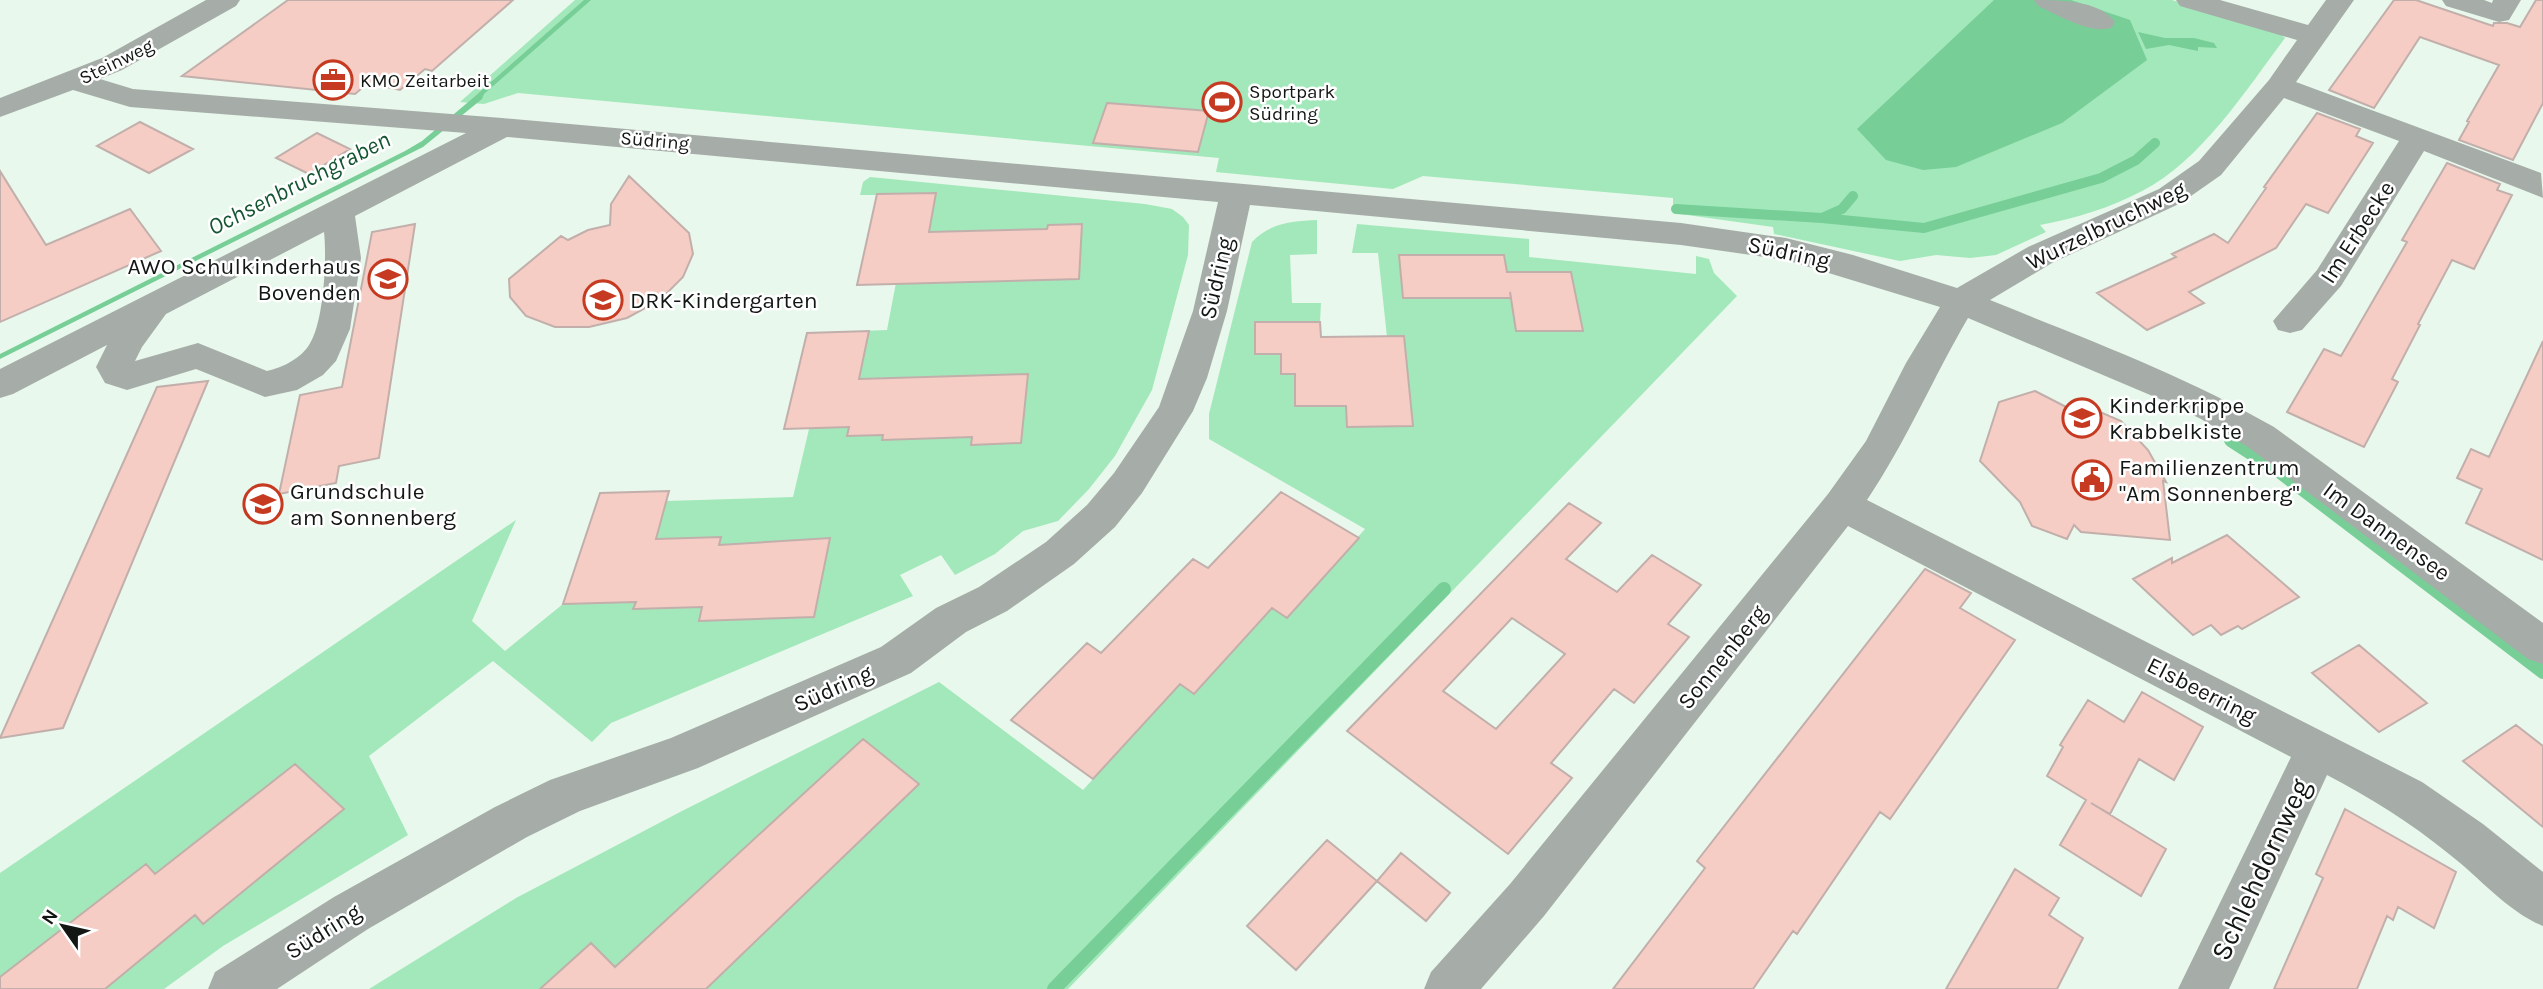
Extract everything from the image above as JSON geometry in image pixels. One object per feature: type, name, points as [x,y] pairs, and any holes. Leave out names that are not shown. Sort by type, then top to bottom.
[{"type":"street","name":"Steinweg","points":[[0,108],[75,81],[154,43],[226,0]]},
{"type":"street","points":[[2048,0],[2101,22]]},
{"type":"street","points":[[2190,0],[2314,36]]},
{"type":"street","name":"Wurzelbruchweg","points":[[1961,301],[2040,255],[2140,212],[2192,182],[2210,168],[2279,86],[2340,0]]},
{"type":"street","points":[[2456,0],[2499,14],[2507,0]]},
{"type":"street","name":"Südring","points":[[75,81],[130,98],[502,127],[1671,233],[1757,244],[1841,262],[1961,301]]},
{"type":"street","points":[[2279,86],[2536,184]]},
{"type":"street","points":[[0,385],[502,127]]},
{"type":"street","name":"Im Erbecke","points":[[2290,321],[2329,278],[2417,137]]},
{"type":"street","name":"Südring","points":[[233,989],[351,913],[511,822],[566,795],[682,754],[896,660],[951,620],[993,599],[1060,553],[1101,516],[1128,483],[1175,411],[1189,378],[1210,312],[1236,194]]},
{"type":"street","points":[[154,307],[127,341],[114,366],[118,373],[127,377],[198,356],[265,384],[297,376],[324,352],[333,329],[344,258],[338,213]]},
{"type":"street","name":"Sonnenberg","points":[[1449,989],[1527,900],[1843,505],[1881,449],[1924,363],[1961,301]]},
{"type":"street","name":"Im Dannensee","points":[[1961,301],[2214,409],[2261,437],[2543,646]]},
{"type":"street","name":"Elsbeerring","points":[[1843,505],[2417,802],[2479,847],[2543,903]]},
{"type":"street","name":"Schlehdornweg","points":[[2203,989],[2317,749]]},
{"type":"shaded area","name":"Sportpark Südring","points":[[575,0],[2172,0],[2275,30],[2285,38],[2203,143],[2184,162],[2142,191],[2092,212],[2040,225],[2046,232],[1996,255],[1970,258],[1936,255],[1900,261],[1774,234],[1773,227],[1673,213],[1673,198],[1423,176],[1393,189],[1216,172],[1219,158],[518,93],[484,104],[460,102]]},
{"type":"shaded area","points":[[584,0],[591,0],[484,94],[482,99],[423,147],[0,359],[0,354],[422,141]]},
{"type":"shaded area","points":[[1994,0],[2071,0],[2130,20],[2147,60],[2062,123],[1956,167],[1923,170],[1886,160],[1857,129]]},
{"type":"shaded area","points":[[2138,32],[2165,38],[2194,38],[2214,43],[2217,48],[2198,47],[2198,51],[2169,45],[2146,49]]},
{"type":"shaded area","points":[[870,177],[1145,204],[1172,209],[1189,225],[1188,255],[1152,390],[1115,456],[1089,489],[1058,521],[1023,531],[995,554],[955,575],[941,555],[900,575],[913,596],[611,723],[592,742],[493,661],[369,756],[408,835],[223,946],[164,989],[0,989],[0,873],[516,520],[472,621],[505,651],[563,604],[600,493],[669,491],[667,501],[793,497],[809,429],[784,429],[807,333],[887,330],[898,272],[859,273],[877,195],[860,195],[863,182]]},
{"type":"shaded area","points":[[1317,220],[1317,254],[1290,255],[1292,303],[1321,303],[1320,322],[1255,323],[1255,354],[1281,354],[1281,374],[1295,374],[1295,406],[1346,406],[1348,427],[1413,426],[1387,337],[1378,253],[1352,253],[1357,224],[1529,239],[1529,257],[1696,274],[1696,256],[1709,259],[1714,273],[1737,296],[1068,989],[369,989],[516,898],[939,682],[1083,790],[1180,684],[1194,693],[1272,608],[1287,617],[1365,529],[1209,439],[1209,414],[1252,242],[1274,227],[1290,222]]},
{"type":"building","points":[[288,0],[513,0],[432,71],[425,69],[400,90],[368,83],[355,94],[182,76]]},
{"type":"building","points":[[2394,0],[2416,0],[2493,26],[2494,23],[2507,23],[2520,27],[2536,0],[2543,0],[2543,103],[2513,160],[2459,140],[2499,65],[2420,37],[2374,108],[2329,90]]},
{"type":"building","points":[[1107,103],[1209,111],[1198,152],[1093,143]]},
{"type":"building","points":[[2317,113],[2360,129],[2356,136],[2373,143],[2328,213],[2306,204],[2276,248],[2189,292],[2204,303],[2147,330],[2097,293],[2176,257],[2172,254],[2214,234],[2228,243]]},
{"type":"building","points":[[140,122],[193,149],[149,173],[97,146]]},
{"type":"building","points":[[317,133],[350,149],[309,174],[276,158]]},
{"type":"building","points":[[2447,163],[2500,184],[2497,190],[2512,195],[2474,269],[2452,260],[2392,379],[2398,382],[2364,447],[2287,412],[2324,349],[2341,356],[2407,242],[2402,240]]},
{"type":"building","points":[[0,171],[46,245],[130,209],[161,251],[0,322]]},
{"type":"building","points":[[629,176],[689,233],[693,254],[683,277],[660,300],[627,318],[589,327],[555,327],[526,316],[510,297],[509,279],[561,236],[568,240],[588,230],[610,225],[611,204]]},
{"type":"building","points":[[936,193],[929,232],[1047,229],[1048,225],[1082,224],[1079,279],[857,285],[877,194]]},
{"type":"building","points":[[415,224],[379,458],[339,466],[336,483],[279,494],[300,395],[342,387],[372,232]]},
{"type":"building","points":[[1399,255],[1504,255],[1507,272],[1571,272],[1583,331],[1516,331],[1511,298],[1403,298]]},
{"type":"building","points":[[1255,322],[1320,322],[1321,337],[1404,336],[1413,426],[1347,427],[1346,406],[1295,406],[1295,374],[1281,374],[1281,354],[1255,354]]},
{"type":"building","points":[[869,331],[859,379],[1028,374],[1021,443],[971,445],[972,437],[882,440],[883,435],[847,436],[849,427],[784,429],[807,333]]},
{"type":"building","points":[[2543,341],[2543,560],[2466,523],[2482,489],[2457,478],[2471,449],[2489,457]]},
{"type":"building","points":[[208,381],[63,728],[0,738],[157,387]]},
{"type":"building","points":[[2035,391],[2072,410],[2075,401],[2121,421],[2148,450],[2166,482],[2163,481],[2170,540],[2081,532],[2074,525],[2067,539],[2032,526],[2020,502],[1980,461],[1999,402]]},
{"type":"building","points":[[669,491],[656,539],[721,537],[719,545],[830,538],[814,617],[699,621],[702,607],[633,609],[636,602],[563,604],[600,493]]},
{"type":"building","points":[[1281,492],[1359,538],[1287,618],[1272,608],[1194,694],[1180,684],[1093,779],[1011,720],[1087,643],[1101,653],[1193,559],[1208,568]]},
{"type":"building","points":[[1569,503],[1601,523],[1566,559],[1617,592],[1652,555],[1701,585],[1668,624],[1689,637],[1634,703],[1614,689],[1551,763],[1572,778],[1508,854],[1347,731]],"holes":[[[1512,618],[1565,654],[1496,729],[1443,691]]]},
{"type":"building","points":[[2227,535],[2299,597],[2242,629],[2238,626],[2221,635],[2211,625],[2193,635],[2133,579],[2172,558],[2172,563]]},
{"type":"building","points":[[1925,569],[1971,593],[1960,608],[2015,640],[1890,819],[1880,812],[1797,934],[1793,931],[1753,989],[1613,989],[1705,868],[1697,861]]},
{"type":"building","points":[[2359,645],[2427,703],[2379,732],[2312,673]]},
{"type":"building","points":[[2142,692],[2203,727],[2174,780],[2139,759],[2110,814],[2091,803],[2166,849],[2141,896],[2060,845],[2086,800],[2047,776],[2063,747],[2060,745],[2088,700],[2124,722]]},
{"type":"building","points":[[2516,725],[2543,746],[2543,827],[2463,761]]},
{"type":"building","points":[[863,739],[919,784],[706,989],[540,989],[591,943],[615,967]]},
{"type":"building","points":[[295,764],[344,809],[203,924],[195,915],[105,989],[0,989],[0,977],[146,864],[155,874]]},
{"type":"building","points":[[2345,809],[2456,872],[2434,928],[2398,907],[2393,920],[2387,916],[2357,989],[2274,989],[2323,878],[2316,874]]},
{"type":"building","points":[[1327,840],[1377,881],[1296,970],[1247,926]]},
{"type":"building","points":[[1401,853],[1450,893],[1426,921],[1377,881]]},
{"type":"building","points":[[2015,869],[2059,898],[2049,915],[2083,938],[2057,989],[1946,989]]},
{"type":"waterway","points":[[1822,218],[1924,228],[2101,178],[2136,160],[2155,143]]},
{"type":"waterway","points":[[1822,218],[1842,209],[1853,196]]},
{"type":"waterway","points":[[1676,209],[1822,218]]},
{"type":"waterway","points":[[2231,440],[2279,471],[2543,672]]},
{"type":"waterway","points":[[1054,989],[1444,589]]},
{"type":"place","name":"KMO Zeitarbeit","points":[[333,80]]},
{"type":"place","name":"Sportpark Südring","points":[[1222,102]]},
{"type":"place","name":"AWO Schulkinderhaus Bovenden","points":[[388,279]]},
{"type":"place","name":"DRK-Kindergarten","points":[[603,300]]},
{"type":"place","name":"Kinderkrippe Krabbelkiste","points":[[2082,418]]},
{"type":"place","name":"Familienzentrum \"Am Sonnenberg\"","points":[[2092,480]]},
{"type":"place","name":"Grundschule am Sonnenberg","points":[[263,504]]},
{"type":"water label","name":"Ochsenbruchgraben","points":[[299,183]]}]
